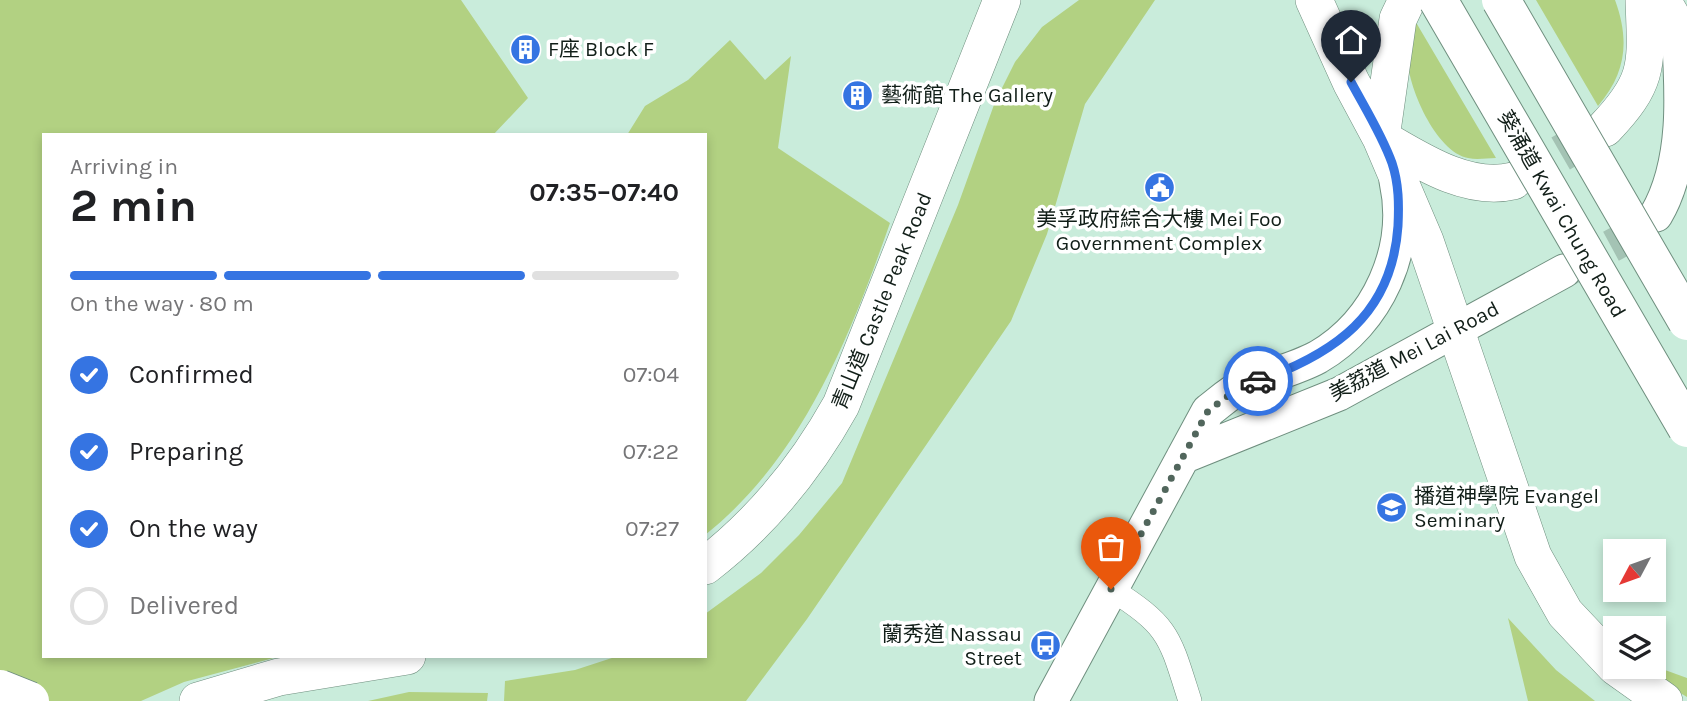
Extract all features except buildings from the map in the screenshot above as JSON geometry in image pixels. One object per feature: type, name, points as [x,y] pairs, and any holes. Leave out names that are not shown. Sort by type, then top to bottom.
[{"type":"highway","name":"葵涌道 Kwai Chung Road","points":[[1438,0],[1687,428]]},
{"type":"highway","points":[[1501,0],[1687,320]]},
{"type":"highway","points":[[0,689],[30,701]]},
{"type":"main road","name":"青山道 Castle Peak Road","points":[[707,564],[755,524],[779,496],[823,437],[841,405],[1002,0]]},
{"type":"main road","points":[[1314,0],[1325,30],[1387,152],[1457,328],[1522,531],[1533,556],[1565,613],[1603,652]]},
{"type":"main road","points":[[1387,152],[1398,19],[1407,0]]},
{"type":"main road","points":[[1605,128],[1630,102],[1641,80],[1646,60],[1644,0]]},
{"type":"main road","points":[[1656,215],[1674,187],[1684,149],[1679,24]]},
{"type":"main road","points":[[1387,152],[1464,179],[1503,183],[1513,181]]},
{"type":"main road","name":"美荔道 Mei Lai Road","points":[[1051,701],[1183,457],[1192,434],[1208,411],[1240,387],[1318,356],[1362,321],[1390,271],[1397,237],[1399,197],[1387,152]]},
{"type":"main road","name":"美荔道 Mei Lai Road","points":[[1183,457],[1339,394],[1564,271]]},
{"type":"main road","points":[[198,701],[279,677],[395,658]]},
{"type":"main road","points":[[1634,679],[1664,701]]},
{"type":"street","points":[[1111,589],[1157,621],[1169,639],[1189,701]]},
{"type":"green space","points":[[0,0],[461,0],[528,98],[495,133],[42,133],[42,658],[274,658],[184,682],[141,701],[0,701]]},
{"type":"green space","points":[[1079,0],[1155,0],[1085,104],[1047,234],[1011,321],[807,619],[746,701],[504,701],[505,681],[575,670],[612,658],[707,658],[707,613],[761,573],[799,535],[842,483],[958,205],[995,102],[1015,62],[1042,27]]},
{"type":"green space","points":[[1536,0],[1615,0],[1623,29],[1623,56],[1615,81],[1598,106]]},
{"type":"green space","points":[[1414,19],[1496,158],[1471,159],[1456,153],[1444,143],[1424,114],[1408,64],[1407,51]]},
{"type":"green space","points":[[730,40],[765,80],[791,56],[778,148],[890,223],[839,352],[796,433],[769,470],[739,504],[707,533],[707,133],[628,133],[645,106],[688,80]]},
{"type":"green space","points":[[1508,618],[1556,670],[1595,701],[1528,701]]},
{"type":"green space","points":[[1666,670],[1687,678],[1687,697],[1657,679],[1666,679]]},
{"type":"green space","points":[[409,692],[488,693],[487,701],[368,701]]},
{"type":"tunnel","points":[[1513,181],[1605,128]]},
{"type":"tunnel","points":[[1567,270],[1628,237],[1654,216]]},
{"type":"way so far","points":[[1111,589],[1183,457],[1192,434],[1208,411],[1240,387],[1258,381]]},
{"type":"place","name":"F座 Block F","points":[[525,49]]},
{"type":"place","name":"藝術館 The Gallery","points":[[858,95]]},
{"type":"place","name":"美孚政府綜合大樓 Mei Foo Government Complex","points":[[1159,187]]},
{"type":"place","name":"播道神學院 Evangel Seminary","points":[[1391,508]]},
{"type":"place","name":"蘭秀道 Nassau Street","points":[[1045,646]]},
{"type":"route","points":[[1258,381],[1293,369],[1345,338],[1362,321],[1381,292],[1390,271],[1397,237],[1399,197],[1393,165],[1351,82]]}]
